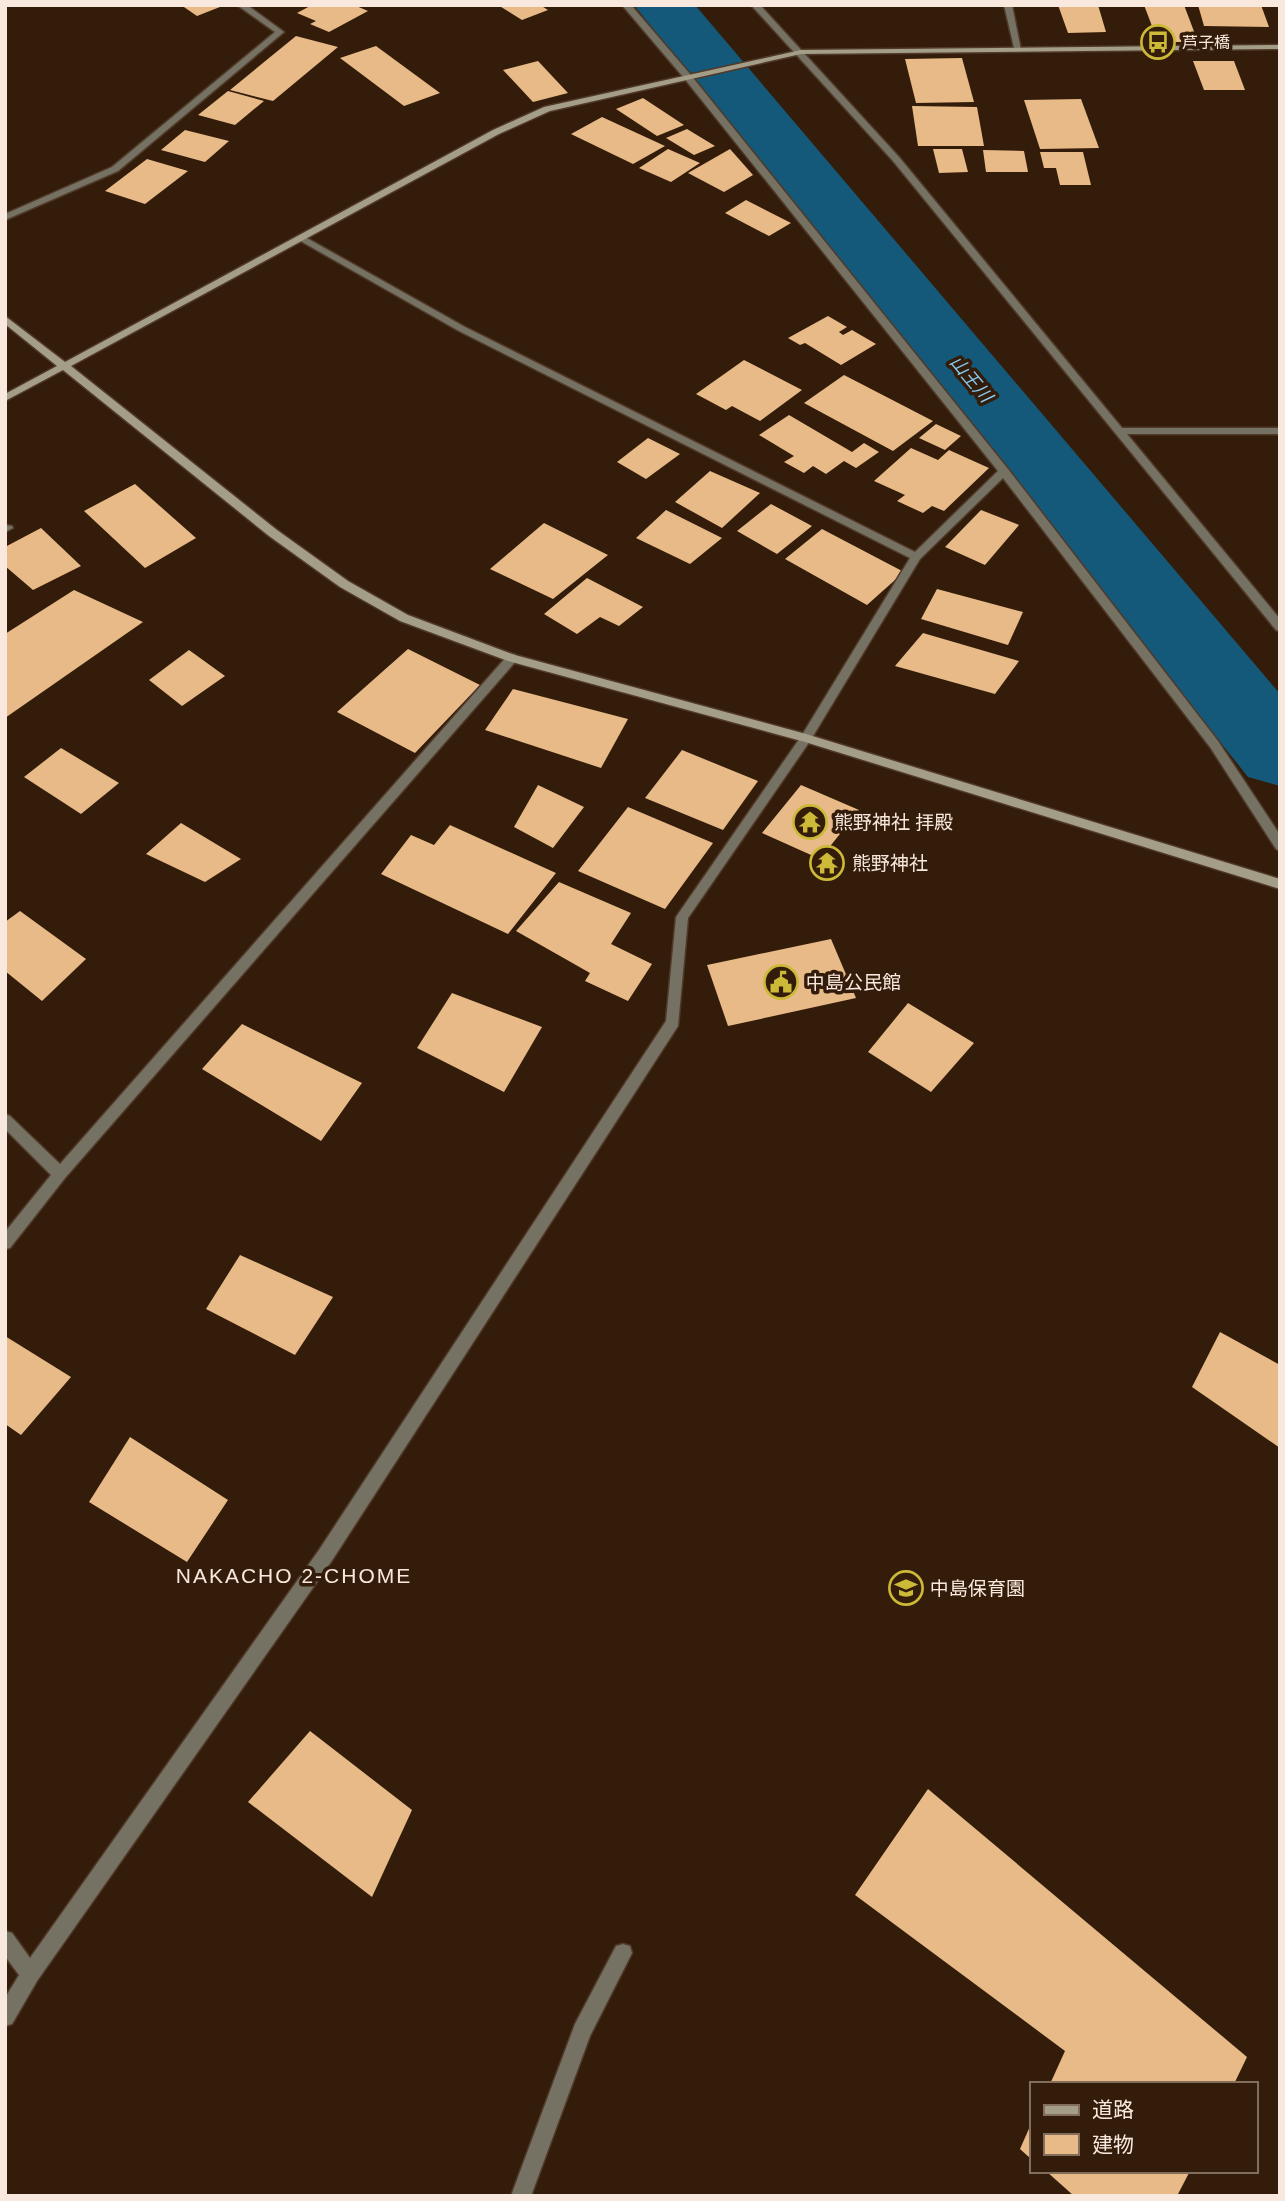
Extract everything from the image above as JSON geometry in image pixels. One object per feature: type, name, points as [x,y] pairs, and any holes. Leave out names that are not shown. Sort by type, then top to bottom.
[{"type":"street","points":[[5,217],[115,169],[280,32],[241,5]]},
{"type":"street","points":[[626,5],[687,76],[1004,471],[1214,744],[1280,846]]},
{"type":"street","points":[[755,5],[801,52],[896,159],[1280,627]]},
{"type":"street","points":[[1008,5],[1018,48]]},
{"type":"street","points":[[5,398],[496,132],[547,109],[801,52],[1280,47]]},
{"type":"street","points":[[302,239],[462,329],[916,557]]},
{"type":"street","points":[[5,319],[273,533],[344,584],[404,618],[512,658],[806,738],[1280,884]]},
{"type":"street","points":[[1117,431],[1280,431]]},
{"type":"street","points":[[5,2017],[30,1974],[325,1556],[674,1022],[682,917],[806,738],[916,557],[1004,471]]},
{"type":"street","points":[[5,1243],[60,1174],[512,658]]},
{"type":"street","points":[[5,1120],[60,1174]]},
{"type":"street","points":[[5,1940],[30,1974]]},
{"type":"street","points":[[521,2196],[582,2031],[622,1953]]},
{"type":"building","points":[[181,5],[225,5],[197,16]]},
{"type":"building","points":[[312,5],[354,5],[368,11],[329,32],[310,24],[316,21],[297,13]]},
{"type":"building","points":[[498,5],[540,5],[548,10],[522,20]]},
{"type":"building","points":[[1058,5],[1098,5],[1106,32],[1068,33]]},
{"type":"building","points":[[1144,5],[1184,5],[1198,42],[1158,42]]},
{"type":"building","points":[[1198,5],[1261,5],[1269,27],[1204,26]]},
{"type":"building","points":[[296,36],[338,47],[273,101],[230,90]]},
{"type":"building","points":[[376,46],[440,93],[404,106],[340,58]]},
{"type":"building","points":[[962,58],[974,102],[916,103],[905,59]]},
{"type":"building","points":[[538,61],[568,93],[533,102],[503,70]]},
{"type":"building","points":[[1193,61],[1234,61],[1245,90],[1204,90]]},
{"type":"building","points":[[228,91],[264,101],[235,125],[198,115]]},
{"type":"building","points":[[643,98],[684,125],[657,136],[616,109]]},
{"type":"building","points":[[1081,99],[1099,148],[1040,149],[1024,100]]},
{"type":"building","points":[[912,106],[977,107],[984,146],[918,146]]},
{"type":"building","points":[[602,117],[665,146],[633,164],[571,134]]},
{"type":"building","points":[[687,129],[715,146],[694,155],[666,138]]},
{"type":"building","points":[[185,130],[229,141],[205,162],[161,150]]},
{"type":"building","points":[[668,149],[700,163],[671,182],[639,168]]},
{"type":"building","points":[[730,149],[753,175],[724,192],[688,173]]},
{"type":"building","points":[[933,149],[962,149],[968,172],[939,173]]},
{"type":"building","points":[[983,150],[1024,151],[1028,172],[986,172]]},
{"type":"building","points":[[1040,152],[1083,152],[1091,185],[1060,185],[1056,168],[1044,168]]},
{"type":"building","points":[[147,159],[188,171],[145,204],[105,191]]},
{"type":"building","points":[[746,200],[791,223],[769,236],[725,213]]},
{"type":"building","points":[[828,316],[847,327],[839,332],[843,335],[852,330],[876,344],[841,365],[805,343],[800,345],[788,338]]},
{"type":"building","points":[[744,360],[802,390],[760,421],[732,406],[726,410],[696,394]]},
{"type":"building","points":[[844,375],[933,421],[893,451],[804,403]]},
{"type":"building","points":[[789,415],[852,452],[864,443],[879,452],[856,468],[844,461],[826,474],[813,466],[804,473],[784,462],[794,456],[759,435]]},
{"type":"building","points":[[936,424],[961,436],[945,450],[919,438]]},
{"type":"building","points":[[648,438],[680,454],[646,479],[617,462]]},
{"type":"building","points":[[911,448],[938,460],[949,450],[989,468],[944,511],[932,506],[923,513],[897,501],[905,495],[874,481]]},
{"type":"building","points":[[710,471],[760,493],[722,528],[675,502]]},
{"type":"building","points":[[135,484],[196,538],[145,568],[84,511]]},
{"type":"building","points":[[771,504],[812,526],[777,554],[737,531]]},
{"type":"building","points":[[666,510],[722,538],[690,564],[636,538]]},
{"type":"building","points":[[981,510],[1019,525],[985,565],[945,547]]},
{"type":"building","points":[[544,523],[608,555],[553,599],[490,569]]},
{"type":"building","points":[[41,528],[81,566],[33,590],[5,566],[5,547]]},
{"type":"building","points":[[822,529],[904,572],[867,605],[785,559]]},
{"type":"building","points":[[587,578],[643,607],[619,626],[600,617],[577,634],[544,614]]},
{"type":"building","points":[[937,589],[1023,612],[1008,645],[921,619]]},
{"type":"building","points":[[74,590],[143,622],[5,718],[5,634]]},
{"type":"building","points":[[923,633],[1019,661],[995,694],[895,666]]},
{"type":"building","points":[[408,649],[480,685],[415,753],[337,712]]},
{"type":"building","points":[[189,650],[225,676],[182,706],[149,680]]},
{"type":"building","points":[[513,689],[628,719],[601,768],[485,730]]},
{"type":"building","points":[[61,748],[119,783],[81,814],[24,777]]},
{"type":"building","points":[[682,750],[758,781],[723,830],[645,798]]},
{"type":"building","points":[[538,785],[584,807],[553,848],[514,827]]},
{"type":"building","name":"熊野神社 拝殿","points":[[801,785],[859,810],[820,859],[762,833]]},
{"type":"building","points":[[628,807],[713,843],[665,909],[578,871]]},
{"type":"building","points":[[181,823],[241,859],[205,882],[146,854]]},
{"type":"building","points":[[450,825],[556,873],[508,934],[381,874],[411,835],[434,845]]},
{"type":"building","points":[[559,882],[631,913],[611,944],[652,964],[628,1001],[585,981],[590,973],[516,931]]},
{"type":"building","points":[[20,911],[86,959],[42,1001],[5,971],[5,922]]},
{"type":"building","name":"中島公民館","points":[[831,939],[856,998],[728,1026],[707,965]]},
{"type":"building","points":[[452,993],[542,1027],[504,1092],[417,1048]]},
{"type":"building","points":[[908,1003],[974,1043],[931,1092],[868,1052]]},
{"type":"building","points":[[242,1024],[362,1083],[321,1141],[202,1069]]},
{"type":"building","points":[[240,1255],[333,1297],[295,1355],[206,1309]]},
{"type":"building","points":[[1220,1332],[1280,1365],[1280,1448],[1192,1387]]},
{"type":"building","points":[[5,1336],[71,1377],[21,1435],[5,1424]]},
{"type":"building","points":[[130,1437],[228,1500],[187,1562],[89,1502]]},
{"type":"building","points":[[310,1731],[412,1810],[372,1897],[248,1802]]},
{"type":"building","points":[[928,1789],[1247,2057],[1235,2082],[1051,2082],[1065,2051],[855,1895]]},
{"type":"building","points":[[1030,2126],[1030,2158],[1020,2149]]},
{"type":"building","points":[[1048,2173],[1189,2173],[1177,2196],[1074,2196]]},
{"type":"waterway","name":"山王川","points":[[663,5],[1280,754]]},
{"type":"place","name":"芦子橋","points":[[1158,42]]},
{"type":"place","name":"熊野神社 拝殿","points":[[810,822]]},
{"type":"place","name":"熊野神社","points":[[827,863]]},
{"type":"place","name":"中島公民館","points":[[781,982]]},
{"type":"place","name":"中島保育園","points":[[906,1588]]},
{"type":"district","name":"NAKACHO 2-CHOME","points":[[294,1576]]}]
